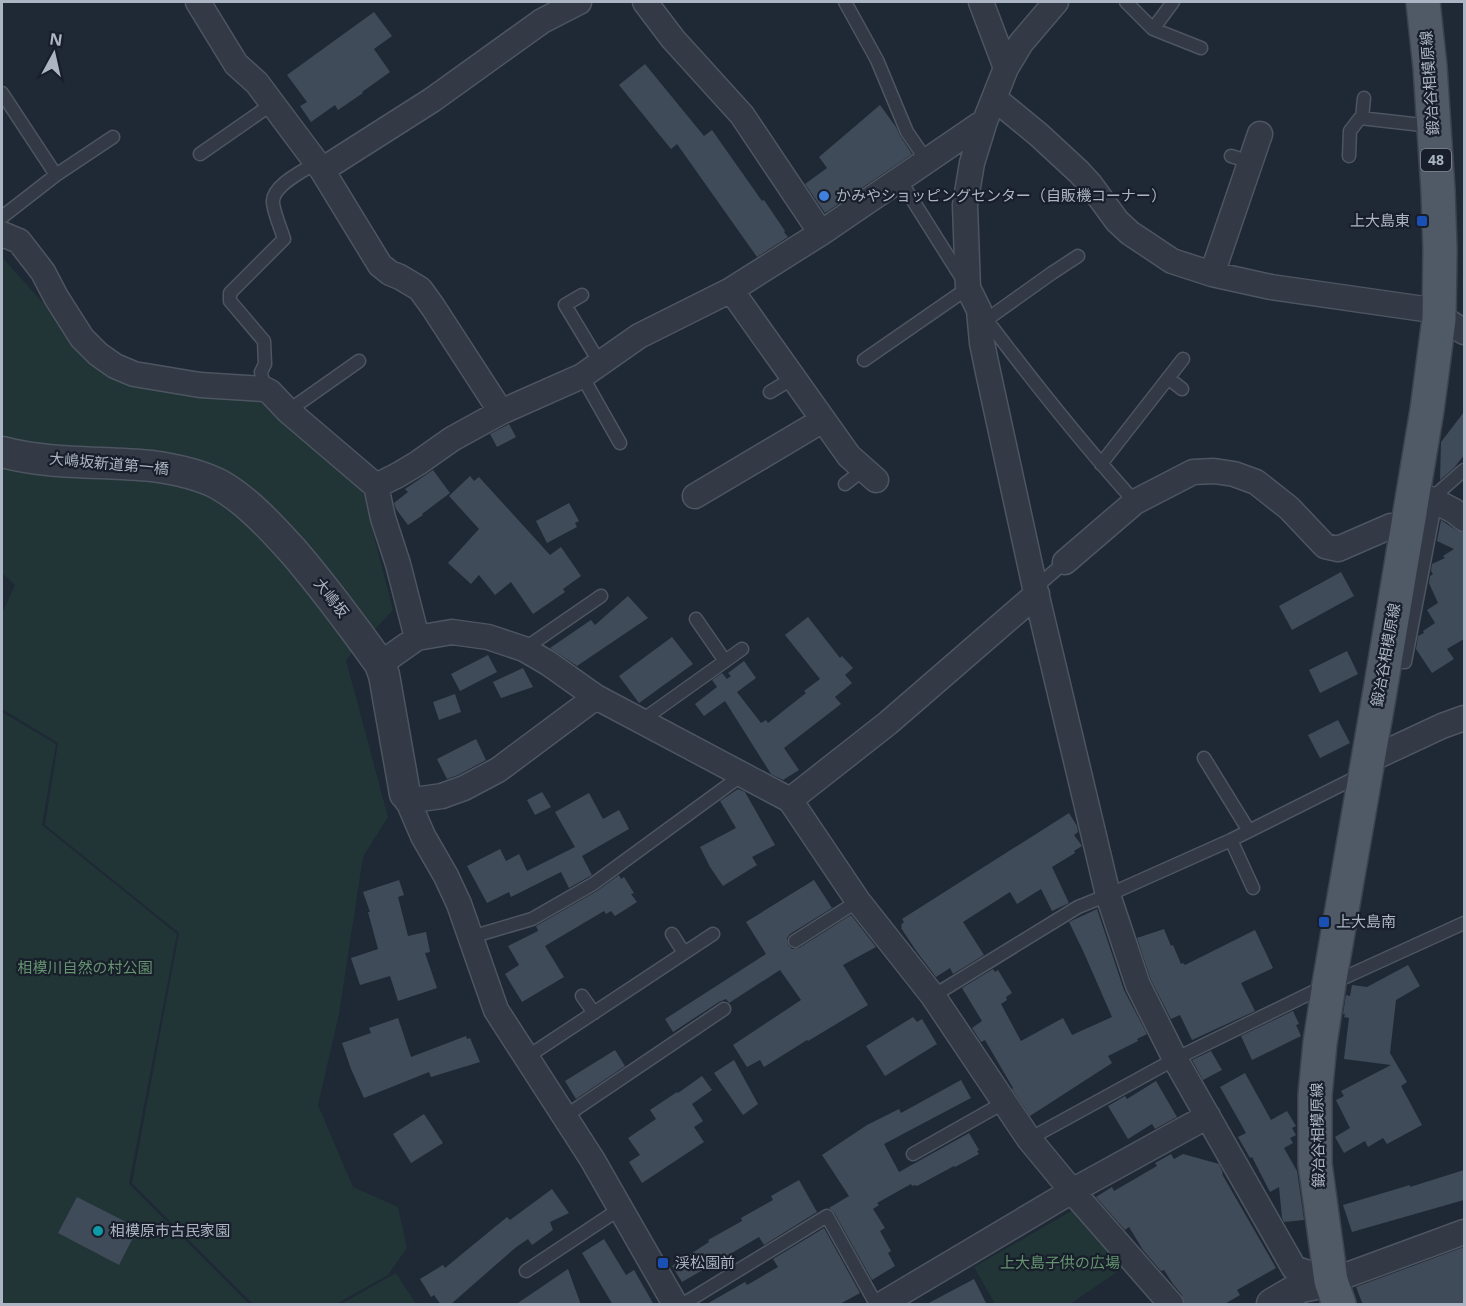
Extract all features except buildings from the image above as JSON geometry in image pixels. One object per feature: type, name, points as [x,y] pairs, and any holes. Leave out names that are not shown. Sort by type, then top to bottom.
[{"type":"main road","name":"鍛冶谷相模原線","points":[[1335,1293],[1320,1206],[1315,1153],[1315,1095],[1329,984],[1366,767],[1427,410],[1447,321],[1440,250],[1430,67],[1423,2]]},
{"type":"street","points":[[198,2],[236,64],[257,83],[319,166],[380,265],[420,289],[501,412]]},
{"type":"street","points":[[319,166],[432,100],[542,21],[579,2]]},
{"type":"street","points":[[645,2],[673,39],[742,115],[821,233]]},
{"type":"street","points":[[981,2],[1006,68]]},
{"type":"street","points":[[1056,2],[1021,44],[1006,68],[985,121],[972,163],[965,205],[982,343],[988,372],[1036,591],[1108,895],[1138,985],[1175,1059],[1294,1268],[1335,1293]]},
{"type":"street","points":[[994,98],[1079,172],[1117,221],[1130,233],[1172,261],[1212,274],[1271,287],[1447,321]]},
{"type":"street","points":[[376,486],[501,412],[591,370],[639,336],[731,290],[821,233],[985,121]]},
{"type":"street","points":[[1212,274],[1240,159],[1260,134]]},
{"type":"street","points":[[2,234],[19,241],[43,272],[82,338],[98,354],[115,366],[134,374],[200,385],[264,389],[376,486],[417,638]]},
{"type":"street","points":[[731,290],[849,456],[870,475]]},
{"type":"street","points":[[695,496],[823,420]]},
{"type":"street","name":"大嶋坂新道第一橋","points":[[2,452],[16,456],[153,466],[189,473],[218,484],[241,500],[271,527]]},
{"type":"street","points":[[1065,562],[1135,501],[1193,472],[1214,471],[1234,474],[1256,482],[1289,508],[1325,546],[1338,549],[1391,526]]},
{"type":"street","points":[[1431,499],[1464,519]]},
{"type":"street","name":"大嶋坂","points":[[271,527],[324,587],[382,669]]},
{"type":"street","points":[[790,800],[888,723],[1036,591]]},
{"type":"street","points":[[675,1305],[592,1159],[496,1010],[459,904],[406,798],[382,669],[417,638],[452,632],[488,638],[524,649],[596,697],[790,800],[858,901],[933,996],[1029,1139],[1171,1305]]},
{"type":"street","points":[[406,798],[442,796],[498,770],[596,697]]},
{"type":"street","points":[[1366,767],[1443,726],[1464,718]]},
{"type":"street","points":[[882,1305],[1072,1191],[1208,1116]]},
{"type":"street","points":[[1272,1305],[1301,1287],[1335,1293],[1464,1232]]},
{"type":"lane","points":[[845,2],[877,60],[907,132],[927,161]]},
{"type":"lane","points":[[1126,2],[1153,29],[1201,48]]},
{"type":"lane","points":[[1153,29],[1173,2]]},
{"type":"lane","points":[[2,93],[56,175]]},
{"type":"lane","points":[[1362,118],[1364,98]]},
{"type":"lane","points":[[200,154],[272,104]]},
{"type":"lane","points":[[1349,156],[1350,131],[1360,118],[1434,126]]},
{"type":"lane","points":[[2,216],[56,175],[112,137]]},
{"type":"lane","points":[[264,389],[261,372],[266,364],[264,341],[230,301],[230,293],[284,239],[273,203],[278,188],[319,166]]},
{"type":"lane","points":[[900,180],[978,306],[1101,464],[1135,501]]},
{"type":"lane","points":[[864,360],[1052,273],[1078,256]]},
{"type":"lane","points":[[582,295],[565,305],[620,443]]},
{"type":"lane","points":[[1101,464],[1183,359]]},
{"type":"lane","points":[[288,411],[359,361]]},
{"type":"lane","points":[[770,392],[793,378]]},
{"type":"lane","points":[[1168,378],[1182,389]]},
{"type":"lane","points":[[1385,661],[1405,662],[1433,515],[1431,499],[1464,470]]},
{"type":"lane","points":[[845,484],[870,475]]},
{"type":"lane","points":[[1036,591],[1065,562]]},
{"type":"lane","points":[[524,649],[600,596]]},
{"type":"lane","points":[[696,619],[725,661]]},
{"type":"lane","points":[[641,721],[742,649]]},
{"type":"lane","points":[[1204,758],[1249,831]]},
{"type":"lane","points":[[933,996],[1078,907],[1231,840],[1366,767]]},
{"type":"lane","points":[[471,937],[532,919],[593,884],[742,775]]},
{"type":"lane","points":[[1231,840],[1253,888]]},
{"type":"lane","points":[[795,941],[858,901]]},
{"type":"lane","points":[[1029,1139],[1175,1059],[1329,984],[1464,923]]},
{"type":"lane","points":[[672,934],[684,953]]},
{"type":"lane","points":[[526,1057],[713,934]]},
{"type":"lane","points":[[582,996],[594,1013]]},
{"type":"lane","points":[[564,1117],[724,1009]]},
{"type":"lane","points":[[913,1154],[1005,1102]]},
{"type":"lane","points":[[526,1271],[621,1208]]},
{"type":"lane","points":[[683,1305],[826,1216],[876,1305]]},
{"type":"green space","points":[[2,257],[101,368],[245,385],[362,489],[393,610],[346,660],[388,817],[363,857],[339,1014],[318,1105],[353,1187],[398,1207],[407,1248],[388,1275],[336,1304],[253,1304],[132,1183],[179,933],[45,825],[58,743],[2,709],[2,613],[15,585],[2,573]]},
{"type":"green space","name":"相模川自然の村公園","points":[[2,712],[56,744],[42,825],[177,934],[129,1184],[249,1304],[2,1304]]},
{"type":"green space","name":"上大島子供の広場","points":[[1075,1209],[1126,1266],[1070,1304],[995,1304],[974,1267]]},
{"type":"green space","points":[[396,1273],[416,1304],[341,1304]]},
{"type":"place","name":"かみやショッピングセンター（自販機コーナー）","points":[[824,196]]},
{"type":"place","name":"上大島東","points":[[1422,221]]},
{"type":"place","name":"上大島南","points":[[1324,922]]},
{"type":"place","name":"相模原市古民家園","points":[[98,1231]]},
{"type":"place","name":"渓松園前","points":[[663,1263]]}]
